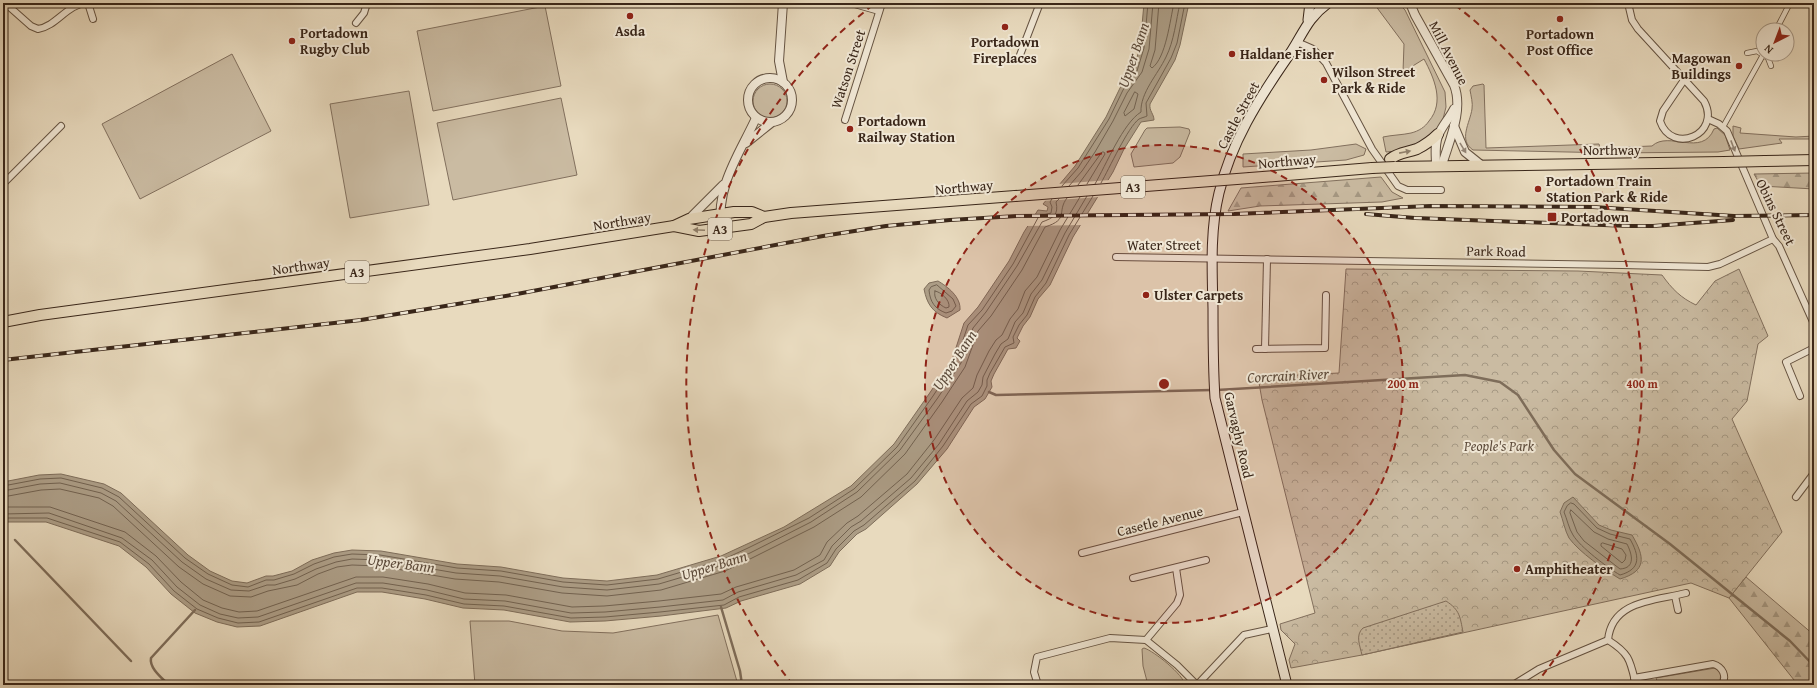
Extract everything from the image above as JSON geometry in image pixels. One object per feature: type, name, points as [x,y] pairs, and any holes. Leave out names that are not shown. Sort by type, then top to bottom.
[{"type":"highway","points":[[1392,163],[1399,153],[1415,150],[1438,134]]},
{"type":"highway","name":"Northway","points":[[674,226],[699,231],[751,224],[764,217],[791,213],[1375,168],[1392,163],[1439,166],[1480,164],[1814,160]]},
{"type":"highway","name":"Northway","points":[[3,322],[40,315],[530,249],[674,226],[689,219],[719,214],[752,212],[764,217]]},
{"type":"main road","name":"Castle Street","points":[[1229,162],[1244,127],[1258,102],[1297,42],[1308,20],[1310,3]]},
{"type":"main road","name":"Castle Street","points":[[1308,20],[1328,3]]},
{"type":"main road","name":"Garvaghy Road","points":[[1229,162],[1217,203],[1213,231],[1213,380],[1215,398],[1287,685]]},
{"type":"street","points":[[5,3],[31,26],[38,29],[47,26],[80,3],[87,3],[93,19]]},
{"type":"street","points":[[356,23],[364,13],[366,3]]},
{"type":"street","points":[[782,82],[780,61],[783,3]]},
{"type":"street","points":[[851,3],[879,11]]},
{"type":"street","name":"Watson Street","points":[[844,120],[882,3]]},
{"type":"street","points":[[1020,55],[1040,3]]},
{"type":"street","name":"Mill Avenue","points":[[1405,3],[1415,15]]},
{"type":"street","name":"Mill Avenue","points":[[1410,3],[1415,15],[1454,85],[1457,94],[1454,126],[1439,166]]},
{"type":"street","points":[[1628,3],[1632,20],[1638,29],[1704,100],[1708,107],[1708,119],[1702,130],[1696,135],[1686,139],[1672,138],[1663,128],[1660,121],[1663,111],[1684,80]]},
{"type":"street","points":[[1780,22],[1790,3]]},
{"type":"street","points":[[1297,42],[1313,49],[1326,64],[1372,149],[1398,186],[1407,190],[1442,190]]},
{"type":"street","points":[[1747,53],[1755,51]]},
{"type":"street","points":[[769,78],[780,61]]},
{"type":"street","points":[[1708,119],[1724,127],[1759,62]]},
{"type":"street","points":[[1770,62],[1771,66]]},
{"type":"street","points":[[744,144],[771,122],[783,118],[791,107],[791,94],[788,88],[777,79],[769,78],[755,83],[748,94],[749,107],[756,118],[766,122],[771,122]]},
{"type":"street","name":"Mill Avenue","points":[[1439,166],[1436,145],[1438,134],[1446,124],[1456,104]]},
{"type":"street","points":[[720,229],[719,214],[726,181],[736,155],[744,144],[756,118]]},
{"type":"street","points":[[3,184],[61,126]]},
{"type":"street","points":[[1454,126],[1465,152],[1480,164]]},
{"type":"street","name":"Obins Street","points":[[1724,127],[1773,239],[1779,246],[1814,324]]},
{"type":"street","points":[[689,219],[716,194],[726,181]]},
{"type":"street","name":"Park Road","points":[[1212,257],[1622,265],[1701,268],[1720,264],[1773,239]]},
{"type":"street","name":"Water Street","points":[[1116,257],[1212,257]]},
{"type":"street","points":[[1265,349],[1267,259]]},
{"type":"street","points":[[1256,350],[1325,348],[1326,296]]},
{"type":"street","points":[[1800,396],[1786,362],[1814,348]]},
{"type":"street","points":[[1796,497],[1814,472]]},
{"type":"street","name":"Casetle Avenue","points":[[1082,553],[1243,512]]},
{"type":"street","points":[[1133,578],[1206,560]]},
{"type":"street","points":[[1146,640],[1177,603],[1180,595],[1176,568]]},
{"type":"street","points":[[1608,640],[1609,629],[1616,617],[1624,611],[1640,603],[1686,593]]},
{"type":"street","points":[[1675,596],[1678,610]]},
{"type":"street","points":[[1038,685],[1034,672],[1037,657],[1110,638],[1146,640],[1177,665],[1197,685],[1244,635],[1272,629]]},
{"type":"street","points":[[1608,640],[1620,648],[1629,658],[1636,685]]},
{"type":"street","points":[[1513,685],[1539,669],[1608,640]]},
{"type":"street","points":[[1634,678],[1713,664],[1718,665],[1723,670],[1725,680],[1722,685]]},
{"type":"green space","points":[[1380,3],[1398,3],[1405,10],[1445,92],[1446,107],[1442,123],[1429,140],[1397,151],[1386,152],[1383,137],[1411,133],[1422,128],[1434,114],[1437,98],[1434,82],[1424,59],[1403,72],[1404,44],[1375,5]]},
{"type":"green space","points":[[545,6],[561,86],[433,111],[417,31]]},
{"type":"green space","points":[[232,54],[271,131],[140,199],[102,124]]},
{"type":"green space","points":[[770,84],[782,89],[787,101],[782,113],[770,118],[758,113],[753,101],[758,89]]},
{"type":"green space","points":[[1483,84],[1486,148],[1599,144],[1600,148],[1652,146],[1659,142],[1667,141],[1694,143],[1702,142],[1709,137],[1714,129],[1717,128],[1725,135],[1730,150],[1718,152],[1615,153],[1473,150],[1466,141],[1466,131],[1472,107],[1470,90],[1473,86]]},
{"type":"green space","points":[[409,91],[429,205],[350,218],[330,104]]},
{"type":"green space","points":[[561,98],[577,175],[453,200],[437,123]]},
{"type":"green space","points":[[1733,126],[1741,128],[1740,133],[1796,137],[1814,136],[1814,139],[1779,139],[1782,143],[1739,149],[1733,136]]},
{"type":"green space","points":[[1180,127],[1189,129],[1190,132],[1180,157],[1173,163],[1134,167],[1131,154],[1147,128]]},
{"type":"green space","points":[[1356,144],[1366,149],[1364,155],[1346,160],[1243,167],[1243,154],[1311,150]]},
{"type":"green space","points":[[1814,173],[1814,189],[1761,186],[1754,174]]},
{"type":"green space","points":[[1381,177],[1392,192],[1403,198],[1382,202],[1260,206],[1228,211],[1241,188]]},
{"type":"green space","name":"People's Park","points":[[1346,269],[1578,271],[1662,275],[1677,293],[1696,305],[1715,281],[1739,269],[1768,336],[1758,344],[1747,401],[1732,419],[1782,532],[1729,598],[1691,583],[1362,655],[1291,668],[1289,660],[1295,644],[1281,630],[1280,624],[1315,613],[1262,400],[1258,377],[1339,373]]},
{"type":"green space","points":[[1746,577],[1814,635],[1814,685],[1798,685],[1729,598]]},
{"type":"green space","points":[[1446,601],[1457,611],[1463,632],[1362,655],[1359,644],[1359,634],[1363,628]]},
{"type":"green space","points":[[718,615],[738,685],[475,685],[470,621],[509,621],[562,631],[613,633]]},
{"type":"green space","points":[[1144,648],[1168,664],[1180,675],[1185,685],[1148,685],[1143,666],[1142,649]]},
{"type":"green space","points":[[1715,668],[1721,672],[1720,681],[1717,685],[1645,685],[1657,681],[1656,678]]},
{"type":"water","name":"Upper Bann","points":[[1144,3],[1189,3],[1180,45],[1175,60],[1150,104],[1150,109],[1154,120],[1141,122],[1124,149],[1113,172],[1073,237],[1050,285],[1038,299],[1030,317],[1023,326],[1017,338],[1020,341],[1016,348],[1008,349],[994,374],[991,381],[992,387],[985,399],[974,407],[947,449],[917,484],[866,529],[857,534],[839,552],[830,566],[800,584],[741,601],[726,608],[661,616],[605,621],[570,622],[504,610],[463,608],[425,599],[382,592],[357,592],[260,626],[237,627],[217,622],[195,613],[171,594],[146,567],[119,546],[46,522],[7,522],[3,524],[3,482],[39,475],[61,474],[104,484],[121,493],[188,555],[210,571],[232,581],[247,583],[266,576],[273,576],[292,571],[312,560],[334,553],[352,550],[381,551],[457,564],[501,567],[563,578],[607,581],[657,575],[721,556],[784,527],[851,486],[894,444],[952,360],[964,323],[978,307],[1009,261],[1024,232],[1038,210],[1047,211],[1048,207],[1043,204],[1075,166],[1106,117],[1120,88],[1133,69],[1140,48]]},
{"type":"water","points":[[938,281],[953,293],[960,305],[960,310],[947,318],[931,307],[925,294],[924,289],[929,283]]},
{"type":"water","points":[[1573,497],[1599,525],[1611,530],[1632,535],[1641,556],[1641,562],[1635,572],[1620,579],[1607,571],[1573,543],[1569,538],[1560,512],[1564,503]]},
{"type":"pier","points":[[1110,180],[1099,197],[1043,201],[1057,184]]},
{"type":"pier","points":[[1090,213],[1083,225],[1026,226],[1033,214]]},
{"type":"waterway","name":"Corcrain River","points":[[1217,390],[1465,375],[1500,382],[1518,395],[1554,450],[1575,474],[1670,544],[1790,641],[1814,666]]},
{"type":"waterway","name":"Corcrain River","points":[[989,392],[996,395],[1212,390]]},
{"type":"waterway","points":[[15,540],[131,661]]},
{"type":"waterway","points":[[721,607],[740,671],[742,685]]},
{"type":"waterway","points":[[169,685],[154,669],[151,658],[195,610]]},
{"type":"railway","points":[[3,360],[361,320],[517,294],[823,236],[886,226],[950,220],[1017,216],[1234,214],[1431,206],[1593,207],[1734,216],[1814,215]]},
{"type":"railway","points":[[1366,214],[1415,218],[1630,226],[1653,226],[1733,220]]},
{"type":"place","name":"Asda","points":[[630,16]]},
{"type":"place","name":"Portadown Post Office","points":[[1560,19]]},
{"type":"place","name":"Portadown Fireplaces","points":[[1005,27]]},
{"type":"place","name":"Portadown Rugby Club","points":[[292,41]]},
{"type":"place","name":"Haldane Fisher","points":[[1232,54]]},
{"type":"place","name":"Magowan Buildings","points":[[1739,66]]},
{"type":"place","name":"Wilson Street Park & Ride","points":[[1324,80]]},
{"type":"place","name":"Portadown Railway Station","points":[[850,129]]},
{"type":"place","name":"Portadown Train Station Park & Ride","points":[[1538,189]]},
{"type":"place","name":"Portadown","points":[[1552,217]]},
{"type":"place","name":"Ulster Carpets","points":[[1146,295]]},
{"type":"place","name":"Amphitheater","points":[[1517,569]]}]
